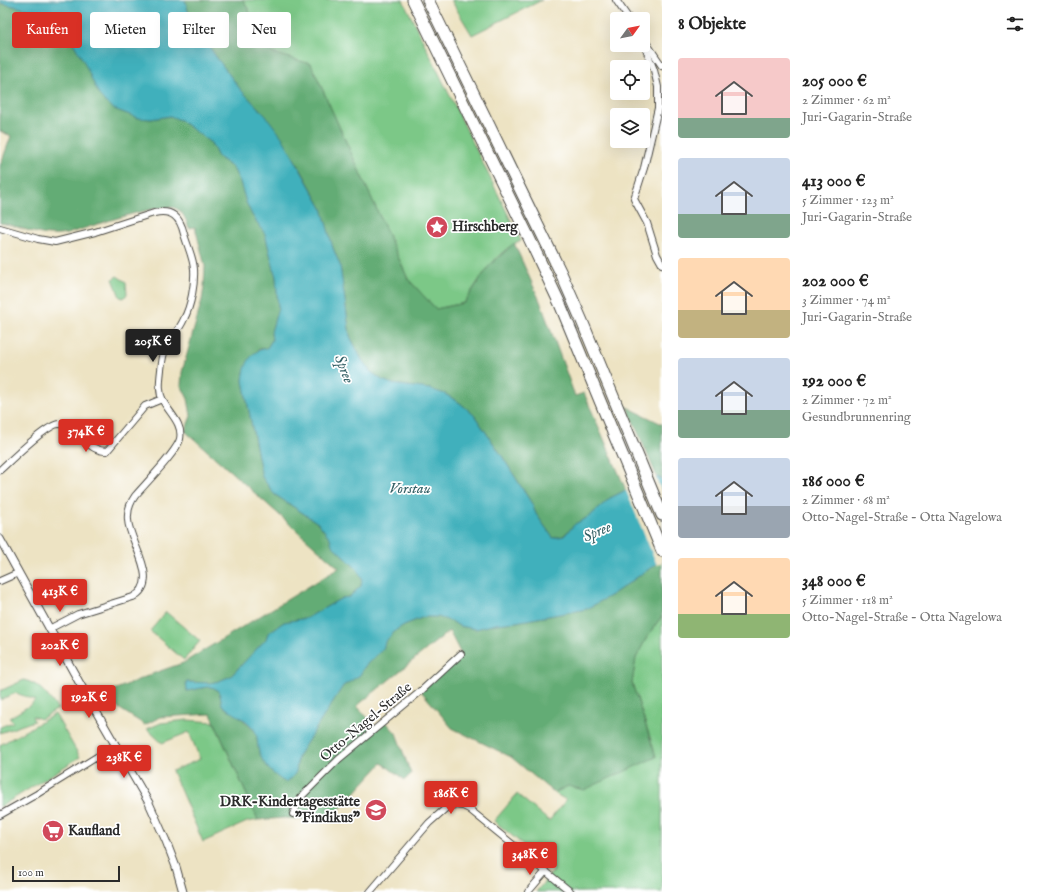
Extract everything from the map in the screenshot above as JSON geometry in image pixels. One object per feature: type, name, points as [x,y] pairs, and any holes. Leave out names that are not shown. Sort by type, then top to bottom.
[{"type":"highway","points":[[412,0],[560,304],[662,551]]},
{"type":"highway","points":[[428,0],[561,273],[662,515]]},
{"type":"street","points":[[616,0],[624,12]]},
{"type":"street","points":[[650,48],[662,66]]},
{"type":"street","points":[[647,52],[654,70],[658,87],[658,108],[644,168],[634,199],[647,223],[657,254],[662,264]]},
{"type":"street","points":[[0,228],[38,239],[55,242],[95,232],[164,211],[172,213],[178,219],[183,228],[194,268],[194,283],[185,318],[163,354],[160,389],[162,399],[172,412],[179,426],[180,438],[177,446],[171,454],[135,496],[130,504],[128,516],[130,530],[144,570],[146,579],[144,587],[141,592],[133,597],[78,614],[49,628]]},
{"type":"street","points":[[0,470],[30,442],[50,427],[59,424],[70,428],[94,448],[101,451],[107,450],[145,406],[162,399]]},
{"type":"street","points":[[0,539],[160,825],[176,867],[183,892]]},
{"type":"street","points":[[0,580],[18,572]]},
{"type":"street","name":"Otto-Nagel-Straße","points":[[293,814],[299,799],[339,759],[421,691],[461,654]]},
{"type":"street","points":[[0,815],[116,745]]},
{"type":"street","points":[[370,892],[429,823],[446,808],[453,805],[462,806],[469,809],[571,892]]},
{"type":"street","points":[[528,892],[546,871]]},
{"type":"green space","points":[[185,0],[243,0],[250,12],[237,12],[237,48],[269,48],[272,53],[311,64],[408,279],[436,309],[464,303],[489,266],[514,243],[540,301],[575,396],[584,393],[626,490],[610,498],[590,516],[575,524],[563,536],[553,538],[536,514],[532,504],[502,456],[474,415],[460,403],[445,394],[430,389],[393,384],[382,380],[370,371],[362,360],[350,336],[340,265],[333,248],[322,208],[299,166],[266,116],[240,89],[210,48],[229,48],[229,12],[188,12]]},
{"type":"green space","points":[[243,0],[403,0],[521,241],[512,245],[496,259],[481,277],[464,303],[436,309],[408,279],[311,64],[272,53],[269,48],[291,48],[291,12],[250,12]]},
{"type":"green space","points":[[451,0],[542,0],[472,35]]},
{"type":"green space","points":[[0,3],[40,12],[12,12],[12,48],[76,48],[114,109],[138,118],[151,119],[171,116],[180,120],[211,143],[218,157],[233,168],[240,182],[252,215],[265,234],[276,277],[278,308],[271,332],[272,340],[267,348],[259,349],[244,372],[243,381],[262,477],[274,494],[318,523],[330,538],[332,545],[357,569],[362,579],[361,586],[349,597],[342,598],[307,618],[284,622],[268,633],[266,639],[231,676],[210,683],[187,682],[187,691],[206,687],[215,688],[218,691],[222,705],[228,710],[236,713],[256,732],[259,753],[296,772],[298,756],[343,686],[360,675],[365,666],[383,649],[385,642],[396,630],[404,625],[424,617],[438,617],[453,622],[459,626],[476,629],[496,624],[516,622],[587,609],[613,594],[662,560],[662,616],[648,635],[636,658],[632,683],[656,757],[584,790],[568,786],[554,793],[511,757],[452,728],[421,691],[461,654],[449,631],[357,706],[377,728],[385,721],[396,733],[411,774],[405,780],[382,763],[329,821],[284,818],[258,820],[211,714],[160,717],[145,725],[112,704],[104,694],[183,663],[339,568],[185,431],[191,416],[188,399],[181,385],[182,372],[202,300],[204,287],[205,266],[195,227],[189,228],[184,216],[178,209],[167,207],[123,216],[67,234],[57,235],[40,234],[0,223],[0,166],[11,136],[0,131]]},
{"type":"green space","points":[[117,276],[126,282],[127,294],[124,298],[120,297],[113,279]]},
{"type":"green space","points":[[627,407],[662,424],[662,479],[657,477]]},
{"type":"green space","points":[[166,612],[200,641],[184,660],[150,631]]},
{"type":"green space","points":[[662,616],[662,892],[536,892],[554,870],[494,821],[517,794],[549,821],[566,800],[554,793],[568,786],[656,757],[632,683],[636,658],[648,635]]},
{"type":"green space","points":[[24,680],[40,688],[58,709],[41,719],[32,716],[34,721],[0,733],[0,727],[13,722],[9,718],[32,704],[35,700],[16,693],[0,700],[0,691]]},
{"type":"green space","points":[[55,714],[80,757],[0,807],[0,745]]},
{"type":"green space","points":[[187,720],[214,722],[258,820],[247,822],[203,842],[172,771],[200,759],[189,732],[162,743],[147,729],[161,723]]},
{"type":"water","name":"Vorstau","points":[[0,0],[185,0],[188,12],[168,12],[168,48],[210,48],[240,89],[266,116],[282,137],[322,208],[333,248],[340,265],[350,336],[362,360],[370,371],[382,380],[393,384],[430,389],[445,394],[460,403],[474,415],[502,456],[532,504],[536,514],[553,538],[564,536],[575,524],[590,516],[610,498],[636,485],[657,477],[662,479],[662,560],[613,594],[587,609],[516,622],[496,624],[476,629],[459,626],[453,622],[438,617],[424,617],[404,625],[396,630],[385,642],[383,649],[365,666],[360,675],[343,686],[298,756],[296,772],[291,779],[285,782],[277,777],[269,770],[261,757],[258,750],[255,731],[244,719],[222,705],[218,691],[215,688],[206,687],[187,691],[186,682],[210,683],[231,676],[266,639],[268,633],[284,622],[307,618],[342,598],[349,597],[361,586],[362,579],[357,569],[332,545],[330,538],[318,523],[274,494],[262,477],[243,381],[247,364],[252,355],[261,349],[267,348],[272,340],[271,332],[278,308],[276,277],[265,234],[252,215],[240,182],[233,168],[218,157],[211,143],[180,120],[170,116],[151,119],[138,118],[114,109],[99,95],[76,48],[82,48],[82,12],[40,12],[0,3]]},
{"type":"pier","points":[[655,476],[662,492],[662,562],[657,565],[625,488]]},
{"type":"place","name":"Hirschberg","points":[[437,227]]},
{"type":"place","name":"DRK-Kindertagesstätte \"Findikus\"","points":[[376,810]]},
{"type":"place","name":"Kaufland","points":[[53,831]]},
{"type":"water label","name":"Spree","points":[[344,369]]},
{"type":"water label","name":"Spree","points":[[597,532]]}]
